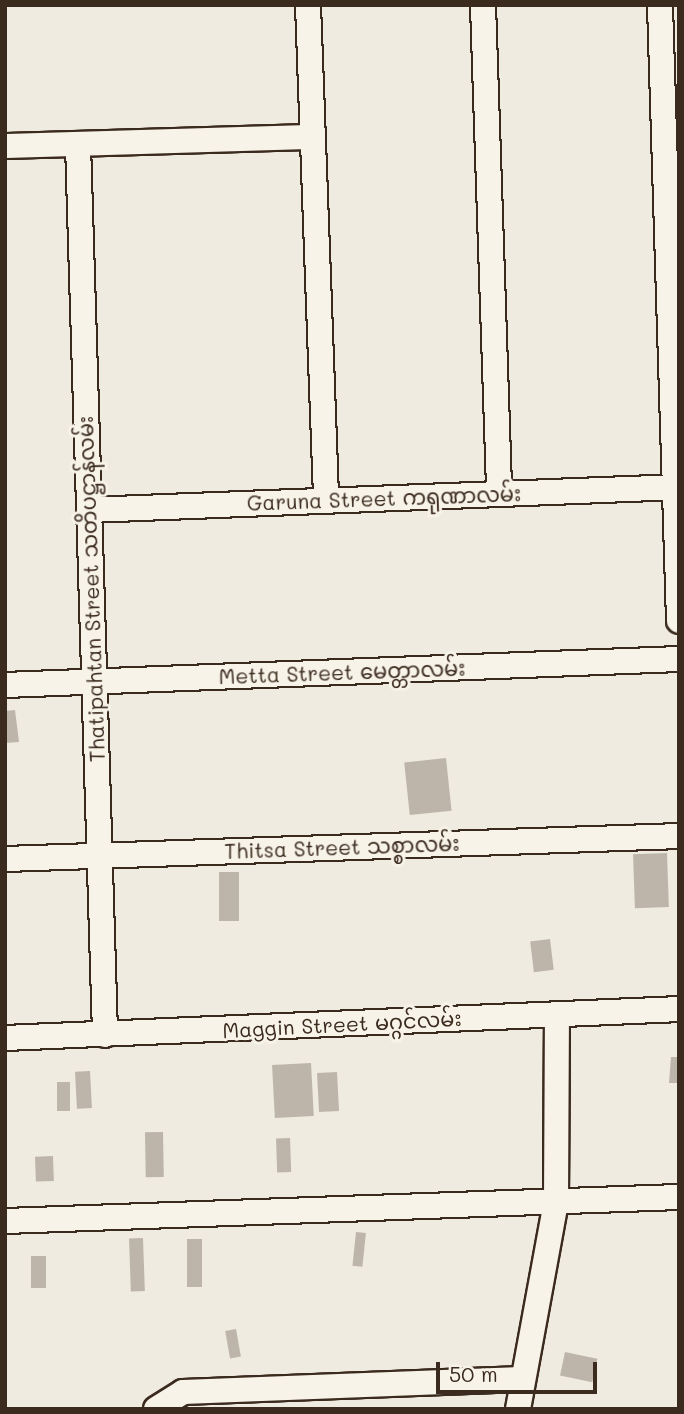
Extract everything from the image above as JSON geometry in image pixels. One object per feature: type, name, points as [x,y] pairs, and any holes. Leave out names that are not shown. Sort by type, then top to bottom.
[{"type":"street","points":[[308,5],[326,500]]},
{"type":"street","points":[[482,5],[499,494]]},
{"type":"street","points":[[660,5],[674,316],[679,621]]},
{"type":"street","points":[[5,146],[313,137]]},
{"type":"street","name":"Thatipahtan Street သတိပဋ္ဌာန်လမ်း","points":[[78,144],[105,1035]]},
{"type":"street","name":"Garuna Street ကရုဏာလမ်း","points":[[89,510],[677,487]]},
{"type":"street","name":"Metta Street မေတ္တာလမ်း","points":[[5,685],[679,659]]},
{"type":"street","name":"Thitsa Street သစ္စာလမ်း","points":[[5,859],[679,836]]},
{"type":"street","name":"Maggin Street မဂ္ဂင်လမ်း","points":[[5,1038],[679,1009]]},
{"type":"street","points":[[518,1409],[556,1201],[557,1015]]},
{"type":"street","points":[[5,1221],[679,1197]]},
{"type":"street","points":[[156,1409],[183,1392],[522,1379]]},
{"type":"building","points":[[15,710],[19,742],[5,743],[5,711]]},
{"type":"building","points":[[446,758],[452,811],[410,815],[404,762]]},
{"type":"building","points":[[667,853],[669,907],[635,908],[633,854]]},
{"type":"building","points":[[219,872],[239,872],[239,921],[219,921]]},
{"type":"building","points":[[550,939],[554,970],[534,972],[530,941]]},
{"type":"building","points":[[671,1057],[679,1057],[679,1083],[669,1083]]},
{"type":"building","points":[[311,1063],[314,1116],[275,1118],[272,1065]]},
{"type":"building","points":[[90,1071],[92,1108],[77,1109],[75,1072]]},
{"type":"building","points":[[337,1072],[339,1111],[319,1112],[317,1073]]},
{"type":"building","points":[[57,1082],[70,1082],[70,1111],[57,1111]]},
{"type":"building","points":[[145,1132],[163,1132],[164,1177],[146,1177]]},
{"type":"building","points":[[276,1138],[290,1138],[291,1172],[277,1172]]},
{"type":"building","points":[[53,1156],[54,1181],[36,1182],[35,1157]]},
{"type":"building","points":[[356,1232],[366,1233],[362,1267],[352,1266]]},
{"type":"building","points":[[129,1238],[143,1238],[145,1291],[131,1291]]},
{"type":"building","points":[[187,1239],[202,1239],[202,1287],[187,1287]]},
{"type":"building","points":[[31,1256],[46,1256],[46,1288],[31,1288]]},
{"type":"building","points":[[236,1329],[241,1357],[230,1358],[225,1331]]},
{"type":"building","points":[[565,1352],[597,1359],[592,1382],[560,1375]]}]
